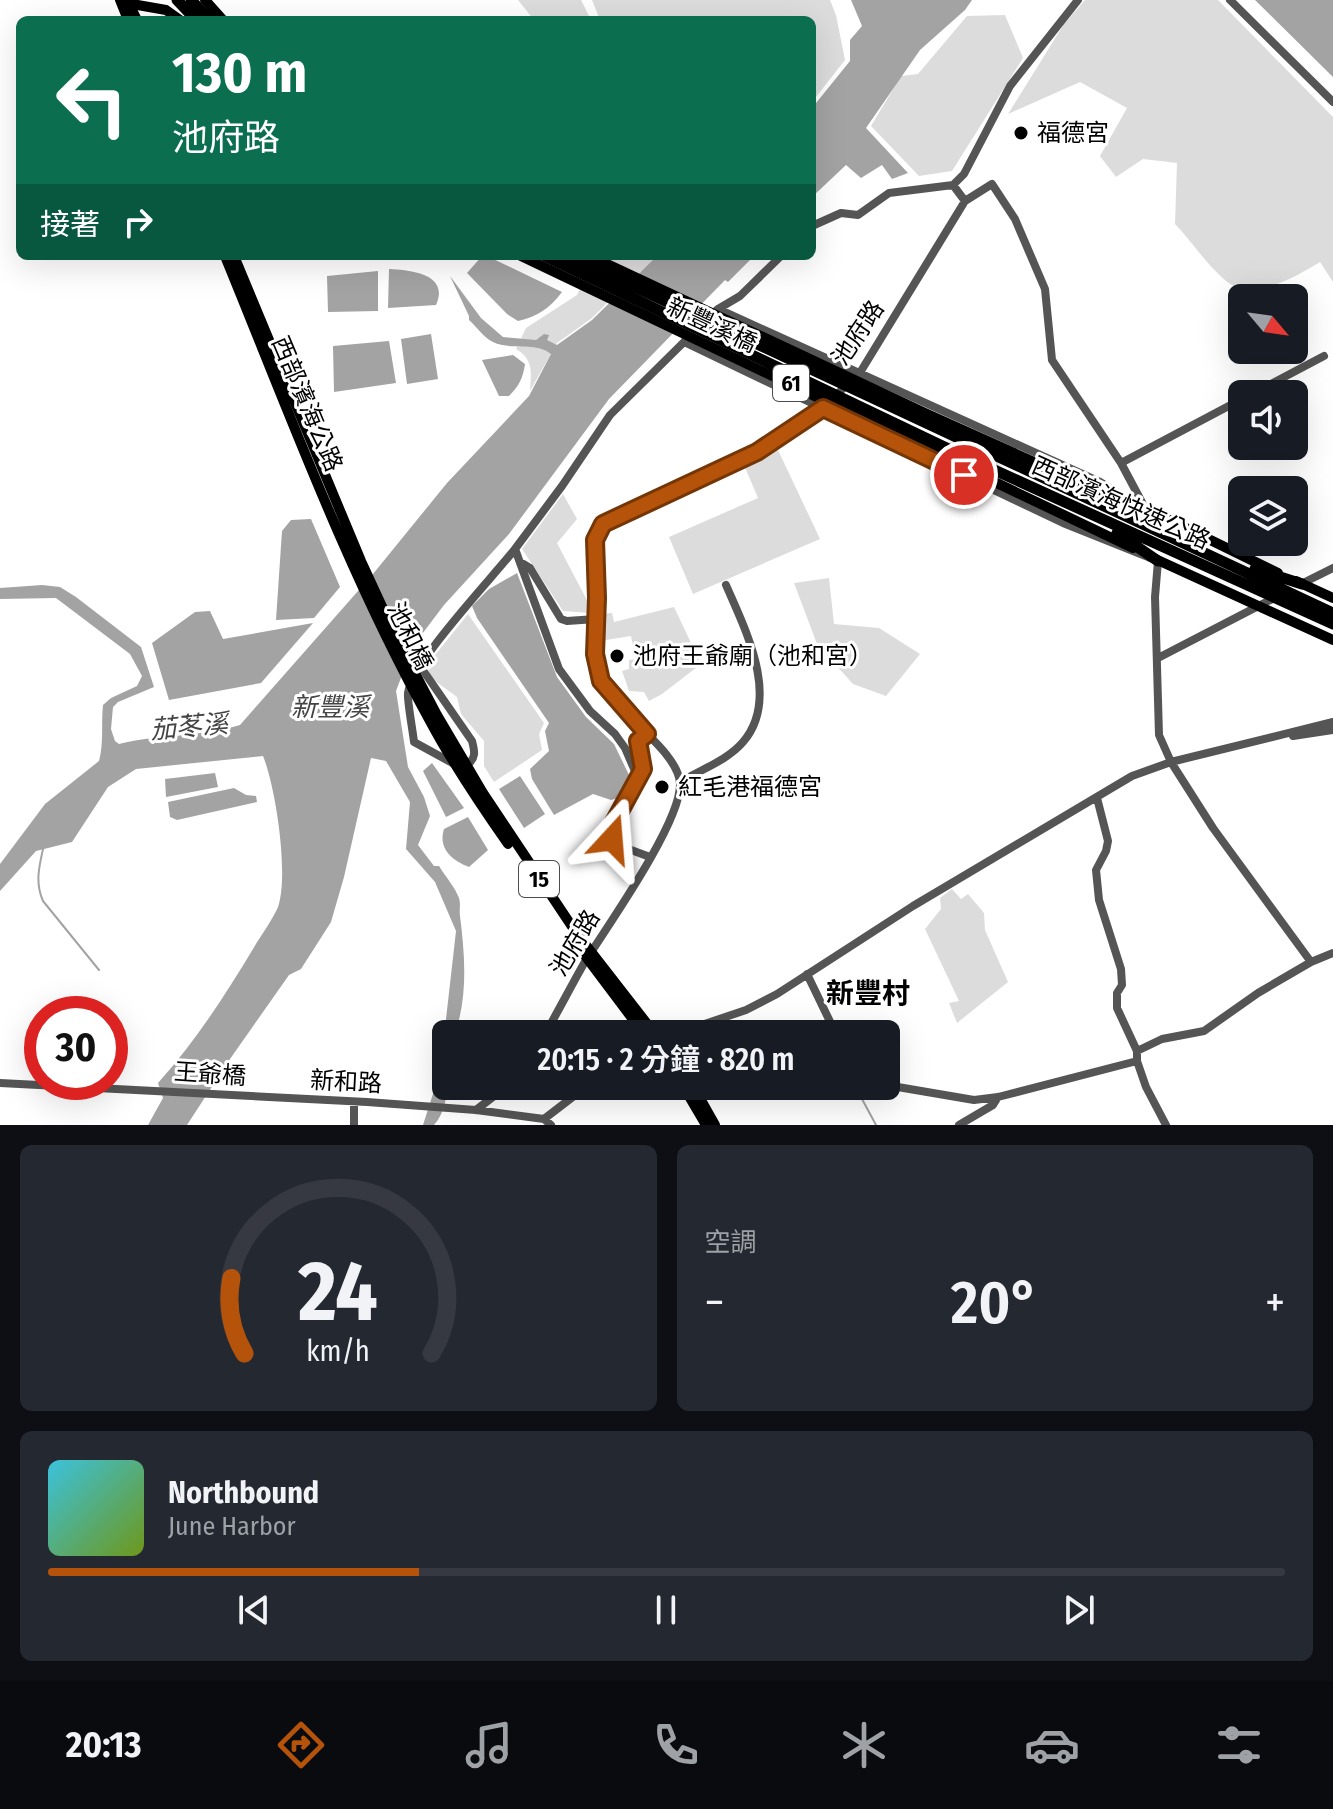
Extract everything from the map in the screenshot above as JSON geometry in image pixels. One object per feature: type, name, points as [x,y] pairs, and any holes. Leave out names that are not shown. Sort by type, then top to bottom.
[{"type":"highway","points":[[177,0],[192,16]]},
{"type":"highway","points":[[191,0],[206,16]]},
{"type":"highway","name":"西部濱海快速公路","points":[[553,260],[959,454],[1333,624]]},
{"type":"highway","name":"西部濱海快速公路","points":[[578,260],[1333,613]]},
{"type":"highway","points":[[959,454],[1127,538],[1158,561]]},
{"type":"highway","points":[[1136,521],[1182,534],[1264,573],[1302,584]]},
{"type":"main road","points":[[205,0],[219,16]]},
{"type":"main road","points":[[124,2],[166,10],[173,16]]},
{"type":"main road","name":"西部濱海公路","points":[[227,260],[297,434],[358,564]]},
{"type":"main road","name":"西部濱海公路","points":[[236,260],[358,564]]},
{"type":"main road","name":"新豐溪橋","points":[[529,260],[1158,561]]},
{"type":"main road","name":"新豐溪橋","points":[[599,260],[1074,480],[1145,508]]},
{"type":"main road","name":"61","points":[[1145,508],[1333,598]]},
{"type":"main road","name":"61","points":[[1158,561],[1333,640]]},
{"type":"main road","name":"池和橋","points":[[358,564],[434,719],[462,765]]},
{"type":"main road","name":"15","points":[[462,765],[634,1020]]},
{"type":"main road","name":"15","points":[[589,956],[643,1020]]},
{"type":"main road","points":[[691,1100],[706,1125]]},
{"type":"main road","points":[[701,1100],[715,1125]]},
{"type":"street","points":[[816,224],[841,213],[858,215],[889,193],[953,185],[964,174],[1010,86],[1078,0]]},
{"type":"street","points":[[1230,0],[1333,102]]},
{"type":"street","points":[[953,185],[965,201],[992,184],[1015,219],[1045,289],[1052,360],[1121,463],[1145,508]]},
{"type":"street","name":"池府路","points":[[553,1020],[650,857],[678,801],[680,782],[673,764],[601,681],[595,654],[595,540],[603,524],[757,452],[823,408],[861,371],[965,201]]},
{"type":"street","points":[[420,666],[472,741],[475,752],[472,760],[462,765],[414,742],[408,693],[420,666],[515,549],[610,415],[718,309],[740,296],[777,260]]},
{"type":"street","points":[[718,309],[861,371],[1100,482],[1145,508]]},
{"type":"street","points":[[718,359],[739,319]]},
{"type":"street","points":[[684,342],[1063,523],[1158,561],[1155,597],[1159,735],[1171,762],[1258,893],[1311,962]]},
{"type":"street","points":[[1279,380],[1324,356]]},
{"type":"street","points":[[1121,463],[1228,406]]},
{"type":"street","points":[[515,549],[559,669],[590,711],[603,721],[625,748],[638,778]]},
{"type":"street","points":[[520,562],[530,568],[561,619],[596,619]]},
{"type":"street","points":[[1158,658],[1333,568]]},
{"type":"street","points":[[680,782],[742,743],[753,726],[756,714],[755,651],[726,585]]},
{"type":"street","points":[[413,683],[427,680]]},
{"type":"street","points":[[716,1020],[746,1010],[1132,776],[1171,762],[1333,722]]},
{"type":"street","points":[[1253,742],[1333,730]]},
{"type":"street","points":[[625,748],[647,734]]},
{"type":"street","points":[[638,741],[643,769],[613,824],[612,839],[623,847],[650,857]]},
{"type":"street","points":[[1097,798],[1108,841],[1096,870],[1099,900],[1121,969],[1122,985],[1117,993],[1117,1008],[1166,1125]]},
{"type":"street","points":[[1137,1051],[1162,1039],[1204,1031],[1258,993],[1311,962],[1333,953]]},
{"type":"street","points":[[807,974],[829,1020]]},
{"type":"street","points":[[900,1087],[974,1100],[998,1097],[1137,1061]]},
{"type":"street","name":"王爺橋","points":[[0,1083],[264,1098]]},
{"type":"street","points":[[959,1125],[990,1107],[998,1097]]},
{"type":"street","name":"新和路","points":[[264,1098],[476,1110]]},
{"type":"street","points":[[476,1110],[489,1100]]},
{"type":"street","points":[[476,1110],[547,1122],[571,1100]]},
{"type":"street","points":[[354,1102],[354,1125]]},
{"type":"shaded area","points":[[518,0],[581,0],[589,16],[531,16]]},
{"type":"shaded area","points":[[592,0],[830,0],[845,60],[816,97],[816,16],[598,16]]},
{"type":"shaded area","points":[[1085,0],[1218,0],[1333,117],[1333,282],[1320,262],[1277,284],[1232,284],[1226,281],[1175,224],[1177,163],[1143,159],[1116,177],[1100,156],[1127,108],[1080,82],[1008,114],[1064,24]]},
{"type":"shaded area","points":[[1005,15],[1023,58],[952,171],[919,176],[871,126],[901,76],[918,74],[967,16]]},
{"type":"shaded area","points":[[600,260],[656,260],[592,318],[557,343],[530,391],[529,362],[516,349],[526,328],[577,295],[590,267]]},
{"type":"shaded area","points":[[778,450],[820,539],[693,594],[669,537],[758,498],[744,465]]},
{"type":"shaded area","points":[[563,494],[577,519],[557,543],[589,604],[590,613],[563,611],[522,549]]},
{"type":"shaded area","points":[[829,578],[834,624],[879,628],[920,654],[886,696],[853,684],[817,644],[794,583]]},
{"type":"shaded area","points":[[674,607],[701,664],[649,701],[644,692],[629,691],[622,671],[629,669],[629,660],[636,659],[631,636],[600,641],[599,614],[612,613],[614,622]]},
{"type":"shaded area","points":[[468,614],[544,723],[539,734],[542,750],[494,782],[484,766],[484,741],[461,714],[457,697],[431,678],[427,665]]},
{"type":"shaded area","points":[[952,889],[961,899],[968,894],[984,913],[985,930],[1008,982],[957,1023],[949,1003],[959,1001],[925,929],[941,909],[940,898]]},
{"type":"water","points":[[851,0],[972,0],[920,50],[866,128],[908,173],[892,179],[882,165],[861,178],[846,165],[816,193],[816,103],[850,61],[850,40],[862,26]]},
{"type":"water","points":[[1255,0],[1333,0],[1333,77]]},
{"type":"water","points":[[478,260],[495,260],[562,292],[543,311],[518,321],[507,314],[467,273]]},
{"type":"water","name":"新豐溪","points":[[653,260],[750,260],[728,282],[725,280],[609,399],[509,534],[444,605],[413,646],[396,691],[408,767],[430,816],[418,845],[434,866],[439,866],[460,902],[464,990],[459,1020],[446,1020],[456,931],[435,882],[406,849],[410,802],[386,761],[371,758],[331,922],[301,969],[289,975],[187,1125],[148,1125],[163,1098],[158,1083],[208,1019],[278,907],[282,854],[268,770],[263,756],[136,769],[108,787],[72,842],[36,851],[0,891],[0,864],[45,804],[99,761],[103,705],[137,686],[142,676],[130,654],[56,598],[0,599],[0,588],[60,587],[141,647],[154,687],[113,707],[111,729],[119,744],[240,725],[373,574],[447,483],[529,396],[551,354],[538,348],[500,345],[486,337],[469,320],[450,276],[481,318],[503,337],[536,340],[544,334],[549,335],[547,340],[557,345],[592,320]]},
{"type":"water","points":[[389,269],[417,273],[433,280],[438,286],[436,305],[388,308]]},
{"type":"water","points":[[378,271],[378,311],[328,312],[327,276]]},
{"type":"water","points":[[431,334],[438,379],[407,384],[401,339]]},
{"type":"water","points":[[389,341],[396,383],[334,392],[333,346]]},
{"type":"water","points":[[513,355],[525,364],[522,378],[509,396],[499,396],[482,360]]},
{"type":"water","points":[[311,519],[340,587],[314,618],[276,620],[282,531],[291,520]]},
{"type":"water","points":[[517,573],[557,677],[586,717],[614,744],[630,777],[618,798],[611,800],[593,794],[554,815],[532,779],[530,769],[549,751],[545,731],[549,723],[477,618],[472,606],[489,589]]},
{"type":"water","points":[[210,611],[223,639],[313,623],[261,683],[169,700],[152,643],[195,612]]},
{"type":"water","points":[[432,763],[464,808],[446,817],[423,771]]},
{"type":"water","points":[[215,773],[218,787],[166,797],[165,779]]},
{"type":"water","points":[[520,776],[545,814],[524,828],[499,789]]},
{"type":"water","points":[[234,788],[246,795],[256,796],[257,802],[177,820],[170,817],[168,802]]},
{"type":"water","points":[[468,817],[488,850],[469,867],[457,861],[443,842],[444,829]]},
{"type":"water","name":"新豐溪","points":[[432,1097],[432,1100],[445,1100],[434,1125],[423,1125]]},
{"type":"waterway","points":[[43,849],[38,881],[43,901],[99,970]]},
{"type":"waterway","points":[[863,1100],[876,1125]]},
{"type":"place","name":"福德宮","points":[[1021,133]]},
{"type":"place","name":"池府王爺廟（池和宮）","points":[[617,656]]},
{"type":"place","name":"紅毛港福德宮","points":[[662,787]]},
{"type":"district","name":"新豐村","points":[[868,993]]},
{"type":"route","points":[[612,839],[613,824],[643,769],[638,741],[647,734],[601,681],[595,654],[595,540],[598,529],[612,518],[757,452],[823,408],[964,475]]},
{"type":"water label","name":"茄苳溪","points":[[189,727]]}]
